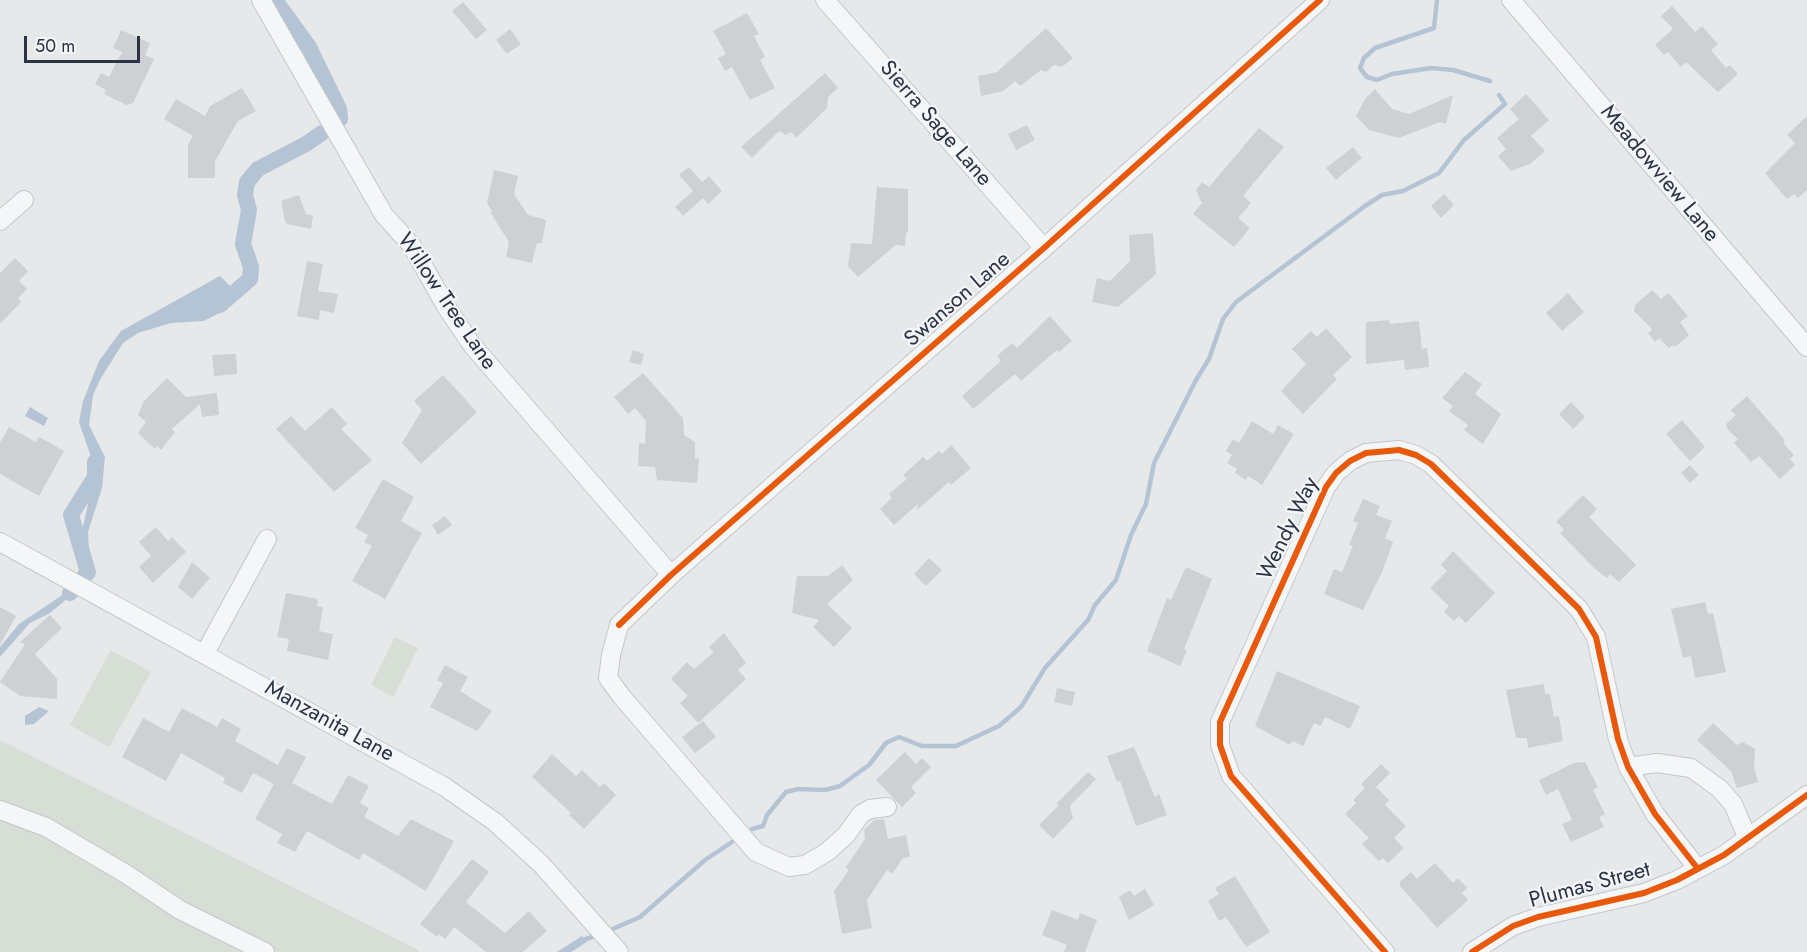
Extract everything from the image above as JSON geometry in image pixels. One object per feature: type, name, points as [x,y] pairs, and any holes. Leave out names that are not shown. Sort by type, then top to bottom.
[{"type":"street","name":"Willow Tree Lane","points":[[261,0],[384,215],[412,246],[447,308],[472,345],[671,575]]},
{"type":"street","name":"Sierra Sage Lane","points":[[825,0],[1044,248]]},
{"type":"street","name":"Swanson Lane","points":[[887,807],[870,809],[861,814],[846,835],[827,852],[805,865],[789,867],[756,852],[608,678],[611,655],[620,625],[671,575],[1044,248],[1320,0]]},
{"type":"street","name":"Meadowview Lane","points":[[1511,0],[1807,347]]},
{"type":"street","points":[[0,221],[24,200]]},
{"type":"street","name":"Wendy Way","points":[[1385,952],[1231,776],[1220,745],[1220,722],[1326,487],[1336,473],[1350,461],[1366,453],[1399,450],[1416,455],[1431,464],[1589,622],[1596,637],[1618,739],[1628,767],[1655,814],[1698,869]]},
{"type":"street","points":[[205,654],[267,540]]},
{"type":"street","name":"Manzanita Lane","points":[[0,542],[416,769],[470,804],[495,822],[541,864],[615,947]]},
{"type":"street","points":[[1628,767],[1657,763],[1691,768],[1720,789],[1733,804],[1748,839]]},
{"type":"street","name":"Plumas Street","points":[[1472,952],[1513,926],[1538,917],[1644,893],[1698,869],[1748,839],[1807,795]]},
{"type":"street","points":[[0,810],[46,827],[126,874],[180,910],[265,952]]},
{"type":"shaded area","points":[[395,637],[418,648],[393,697],[371,685]]},
{"type":"shaded area","points":[[111,650],[151,672],[109,747],[70,725]]},
{"type":"shaded area","points":[[0,740],[418,950],[419,952],[0,952]]},
{"type":"water","points":[[220,276],[240,296],[223,311],[204,321],[171,323],[138,333],[123,343],[101,378],[93,395],[89,425],[105,457],[102,488],[88,532],[90,569],[68,598],[50,613],[30,623],[0,657],[0,647],[19,624],[61,596],[82,566],[79,544],[91,491],[92,460],[79,422],[83,401],[99,361],[121,331]]},
{"type":"water","points":[[30,407],[48,418],[44,426],[25,416]]},
{"type":"water","points":[[39,707],[49,711],[34,724],[25,725],[25,716]]},
{"type":"water","points":[[582,936],[587,942],[571,952],[557,952]]},
{"type":"building","points":[[463,2],[487,30],[476,39],[452,11]]},
{"type":"building","points":[[1672,6],[1695,32],[1702,26],[1718,44],[1711,50],[1726,68],[1730,65],[1738,74],[1718,92],[1686,62],[1681,67],[1668,52],[1664,55],[1655,45],[1673,29],[1661,16]]},
{"type":"building","points":[[747,13],[759,34],[754,36],[765,57],[760,60],[775,88],[750,100],[732,67],[725,71],[718,58],[726,54],[713,31]]},
{"type":"building","points":[[1046,28],[1073,58],[1062,67],[1054,65],[1046,72],[1041,70],[1020,86],[1015,81],[1003,91],[981,96],[978,76],[997,72]]},
{"type":"building","points":[[510,29],[521,44],[507,54],[496,40]]},
{"type":"building","points":[[121,30],[150,43],[145,55],[154,59],[133,103],[127,105],[104,94],[106,90],[95,84],[101,73],[109,77],[122,52],[113,48]]},
{"type":"building","points":[[825,73],[838,88],[828,97],[827,108],[796,138],[791,132],[786,135],[779,131],[752,158],[741,147]]},
{"type":"building","points":[[242,88],[256,111],[238,121],[215,161],[215,178],[188,178],[188,145],[193,136],[164,119],[176,99],[205,116],[210,106]]},
{"type":"building","points":[[1375,89],[1392,109],[1409,114],[1453,95],[1446,124],[1440,122],[1399,138],[1369,130],[1356,116],[1365,99]]},
{"type":"building","points":[[1526,94],[1549,120],[1531,136],[1545,151],[1530,164],[1511,171],[1498,156],[1506,149],[1497,138],[1519,119],[1510,109]]},
{"type":"building","points":[[1807,116],[1807,190],[1798,198],[1794,194],[1787,199],[1765,173],[1795,143],[1787,135]]},
{"type":"building","points":[[1027,125],[1035,140],[1016,150],[1008,134]]},
{"type":"building","points":[[1259,128],[1284,147],[1243,196],[1251,203],[1238,218],[1250,228],[1234,247],[1193,214],[1202,203],[1196,190],[1202,182],[1209,187]]},
{"type":"building","points":[[1353,147],[1362,158],[1336,180],[1326,168]]},
{"type":"building","points":[[689,167],[702,182],[709,176],[722,191],[708,204],[703,198],[683,216],[675,207],[693,191],[679,175]]},
{"type":"building","points":[[494,170],[518,176],[514,194],[528,215],[546,220],[542,243],[537,243],[532,263],[506,257],[509,242],[490,212],[492,211],[487,203]]},
{"type":"building","points":[[877,187],[908,189],[908,233],[906,232],[905,246],[896,245],[858,277],[848,266],[851,243],[872,244]]},
{"type":"building","points":[[1444,194],[1454,205],[1441,218],[1431,206]]},
{"type":"building","points":[[299,195],[306,214],[313,216],[311,229],[287,224],[285,221],[281,201]]},
{"type":"building","points":[[1153,233],[1156,274],[1118,307],[1092,302],[1097,278],[1110,281],[1130,261],[1129,235]]},
{"type":"building","points":[[15,258],[28,271],[19,281],[27,289],[18,298],[21,302],[0,324],[0,273]]},
{"type":"building","points":[[307,261],[323,264],[318,291],[338,294],[334,313],[320,310],[319,320],[297,316]]},
{"type":"building","points":[[1652,290],[1661,299],[1668,293],[1688,316],[1680,322],[1689,335],[1675,347],[1673,345],[1669,348],[1659,338],[1655,342],[1648,333],[1652,329],[1634,311],[1635,305]]},
{"type":"building","points":[[1568,293],[1584,312],[1562,331],[1546,313]]},
{"type":"building","points":[[1050,316],[1072,341],[1059,352],[1057,350],[1021,381],[1015,374],[973,409],[962,396],[1001,361],[997,356],[1012,343],[1017,348]]},
{"type":"building","points":[[1389,320],[1390,324],[1419,321],[1422,349],[1427,348],[1429,367],[1405,370],[1404,360],[1366,364],[1366,322]]},
{"type":"building","points":[[1326,328],[1352,357],[1333,375],[1337,379],[1303,414],[1281,391],[1306,364],[1292,349],[1311,331],[1317,337]]},
{"type":"building","points":[[633,350],[644,354],[641,365],[629,362]]},
{"type":"building","points":[[236,354],[237,374],[214,376],[212,355]]},
{"type":"building","points":[[1465,372],[1482,384],[1475,394],[1501,414],[1483,444],[1464,430],[1468,425],[1449,411],[1453,406],[1442,398]]},
{"type":"building","points":[[643,373],[683,418],[684,435],[695,442],[695,458],[699,459],[697,483],[657,480],[655,467],[638,466],[639,443],[645,444],[646,421],[635,408],[628,414],[614,397]]},
{"type":"building","points":[[443,375],[477,412],[421,464],[402,443],[422,410],[414,401]]},
{"type":"building","points":[[167,378],[186,397],[217,393],[219,415],[202,417],[200,404],[172,429],[175,432],[161,450],[158,446],[155,449],[138,433],[146,422],[138,415],[144,401]]},
{"type":"building","points":[[1747,396],[1785,440],[1783,443],[1794,455],[1790,459],[1795,465],[1780,479],[1759,456],[1751,462],[1734,443],[1738,439],[1728,430],[1726,424],[1736,415],[1731,410]]},
{"type":"building","points":[[1571,402],[1585,417],[1573,429],[1559,414]]},
{"type":"building","points":[[332,407],[347,424],[341,429],[372,460],[334,492],[276,429],[291,416],[305,431]]},
{"type":"building","points":[[1682,420],[1705,447],[1690,461],[1666,434]]},
{"type":"building","points":[[1252,421],[1273,434],[1278,425],[1294,434],[1262,485],[1248,476],[1246,480],[1235,473],[1237,469],[1227,463],[1232,455],[1226,451],[1233,439],[1239,443]]},
{"type":"building","points":[[9,427],[36,442],[39,437],[64,451],[39,496],[0,474],[0,443]]},
{"type":"building","points":[[951,445],[971,468],[951,485],[949,482],[917,510],[918,504],[894,525],[880,509],[892,498],[889,494],[907,479],[903,475],[923,457],[927,461],[939,451],[942,454]]},
{"type":"building","points":[[1690,465],[1699,475],[1690,483],[1681,473]]},
{"type":"building","points":[[383,479],[414,497],[401,521],[422,533],[385,599],[352,581],[372,546],[364,542],[368,535],[355,528]]},
{"type":"building","points":[[1583,495],[1597,509],[1589,517],[1636,565],[1619,582],[1610,574],[1607,578],[1594,568],[1560,533],[1564,529],[1556,522]]},
{"type":"building","points":[[1363,499],[1380,506],[1376,515],[1392,521],[1385,538],[1393,542],[1382,572],[1363,610],[1324,594],[1334,569],[1342,572],[1353,546],[1349,545],[1358,523],[1353,521]]},
{"type":"building","points":[[445,516],[452,525],[438,535],[432,525]]},
{"type":"building","points":[[156,527],[168,541],[172,537],[186,552],[153,583],[139,567],[151,556],[139,542]]},
{"type":"building","points":[[1453,551],[1495,593],[1466,623],[1459,616],[1454,621],[1444,612],[1449,606],[1430,588],[1447,571],[1441,565]]},
{"type":"building","points":[[929,558],[942,570],[926,586],[914,574]]},
{"type":"building","points":[[192,562],[210,578],[192,599],[178,587]]},
{"type":"building","points":[[842,565],[853,580],[827,604],[852,628],[834,647],[813,627],[819,620],[792,613],[797,576],[828,576]]},
{"type":"building","points":[[1186,567],[1212,579],[1184,649],[1187,651],[1180,666],[1147,651],[1167,598],[1171,600]]},
{"type":"building","points":[[286,593],[318,599],[317,606],[323,607],[319,631],[333,634],[328,660],[287,651],[289,639],[277,637]]},
{"type":"building","points":[[1705,602],[1708,614],[1713,613],[1726,672],[1695,678],[1691,656],[1683,658],[1671,609]]},
{"type":"building","points":[[0,607],[16,616],[0,645]]},
{"type":"building","points":[[50,615],[62,628],[35,654],[57,679],[57,699],[20,696],[0,682],[25,644],[20,642]]},
{"type":"building","points":[[724,633],[746,663],[738,670],[746,679],[698,723],[680,703],[688,696],[671,679],[687,662],[694,669],[714,652],[709,647]]},
{"type":"building","points":[[445,665],[468,677],[460,691],[492,711],[477,731],[430,707],[443,683],[437,680]]},
{"type":"building","points":[[1277,671],[1360,706],[1350,729],[1325,717],[1321,726],[1314,723],[1303,746],[1292,741],[1290,745],[1255,726]]},
{"type":"building","points":[[1544,684],[1545,694],[1550,694],[1554,717],[1559,716],[1563,741],[1528,748],[1527,738],[1516,738],[1506,690]]},
{"type":"building","points":[[1057,688],[1075,692],[1072,706],[1054,702]]},
{"type":"building","points":[[182,708],[217,727],[222,718],[241,729],[235,741],[278,765],[287,748],[306,757],[292,783],[332,804],[348,775],[369,786],[360,803],[369,808],[364,817],[398,836],[411,819],[454,841],[426,891],[363,853],[359,860],[307,831],[295,852],[277,843],[282,834],[255,819],[274,784],[253,773],[242,793],[223,783],[225,778],[181,753],[166,781],[122,757],[143,718],[169,732]]},
{"type":"building","points":[[703,721],[716,737],[695,753],[682,737]]},
{"type":"building","points":[[1713,723],[1737,745],[1743,742],[1755,749],[1754,768],[1758,782],[1737,788],[1731,771],[1697,740]]},
{"type":"building","points":[[1134,747],[1155,797],[1159,794],[1167,815],[1136,826],[1120,781],[1117,782],[1107,756]]},
{"type":"building","points":[[905,752],[916,764],[922,758],[931,767],[911,787],[916,793],[902,807],[876,780]]},
{"type":"building","points":[[552,754],[576,776],[582,770],[600,787],[604,783],[616,795],[584,829],[569,815],[571,813],[532,777]]},
{"type":"building","points":[[1585,762],[1598,787],[1593,790],[1605,814],[1599,817],[1604,827],[1571,842],[1562,824],[1572,820],[1558,789],[1546,795],[1539,780],[1574,763]]},
{"type":"building","points":[[1381,764],[1390,773],[1376,787],[1389,800],[1385,805],[1406,826],[1394,838],[1404,848],[1388,863],[1383,858],[1379,861],[1362,844],[1369,838],[1345,814],[1356,803],[1353,800],[1365,788],[1361,784]]},
{"type":"building","points":[[1088,772],[1096,779],[1070,806],[1073,818],[1053,839],[1039,825]]},
{"type":"building","points":[[884,819],[888,839],[906,835],[910,857],[903,858],[892,874],[887,870],[867,900],[872,928],[842,934],[834,891],[849,870],[846,867],[865,839],[864,830],[874,820]]},
{"type":"building","points":[[472,859],[489,872],[466,902],[505,933],[529,911],[547,931],[523,952],[486,952],[454,927],[445,939],[439,934],[437,937],[420,924]]},
{"type":"building","points":[[1435,863],[1453,883],[1458,878],[1467,888],[1462,893],[1468,900],[1437,928],[1400,886],[1400,882],[1411,872],[1417,879]]},
{"type":"building","points":[[1235,876],[1270,932],[1246,947],[1226,917],[1219,921],[1208,901],[1219,894],[1215,888]]},
{"type":"building","points":[[1145,889],[1154,905],[1129,920],[1119,897],[1130,890],[1134,896]]},
{"type":"building","points":[[1052,910],[1078,920],[1080,913],[1097,920],[1085,952],[1064,952],[1067,945],[1042,935]]},
{"type":"waterway","points":[[275,0],[309,47],[339,109],[340,119]]},
{"type":"waterway","points":[[1437,0],[1434,28],[1375,48],[1364,58],[1360,68],[1367,77],[1377,80],[1392,74],[1431,68],[1453,70],[1490,81]]},
{"type":"waterway","points":[[752,829],[763,826],[767,815],[786,792],[798,789],[825,790],[840,786],[869,765],[886,743],[899,737],[922,746],[956,746],[999,726],[1021,707],[1045,668],[1088,620],[1095,605],[1116,580],[1131,535],[1146,504],[1154,463],[1209,359],[1223,319],[1236,302],[1382,195],[1403,191],[1439,173],[1464,140],[1505,104],[1499,95]]},
{"type":"waterway","points":[[220,305],[250,279],[251,267],[243,244],[249,210],[245,195],[247,182],[258,169],[322,133]]},
{"type":"waterway","points":[[70,593],[88,572],[71,515],[95,477],[95,462]]},
{"type":"waterway","points":[[606,932],[640,917],[705,860],[732,842]]},
{"type":"waterway","points":[[580,941],[598,935]]},
{"type":"cycle path","points":[[619,625],[671,575],[1044,248],[1320,0]]},
{"type":"cycle path","points":[[1385,952],[1231,776],[1220,745],[1220,722],[1326,487],[1336,473],[1350,461],[1366,453],[1399,450],[1416,455],[1431,464],[1579,609],[1596,637],[1618,739],[1628,767],[1655,814],[1698,869]]},
{"type":"cycle path","points":[[1472,952],[1513,926],[1538,917],[1644,893],[1677,880],[1724,855],[1807,795]]}]
